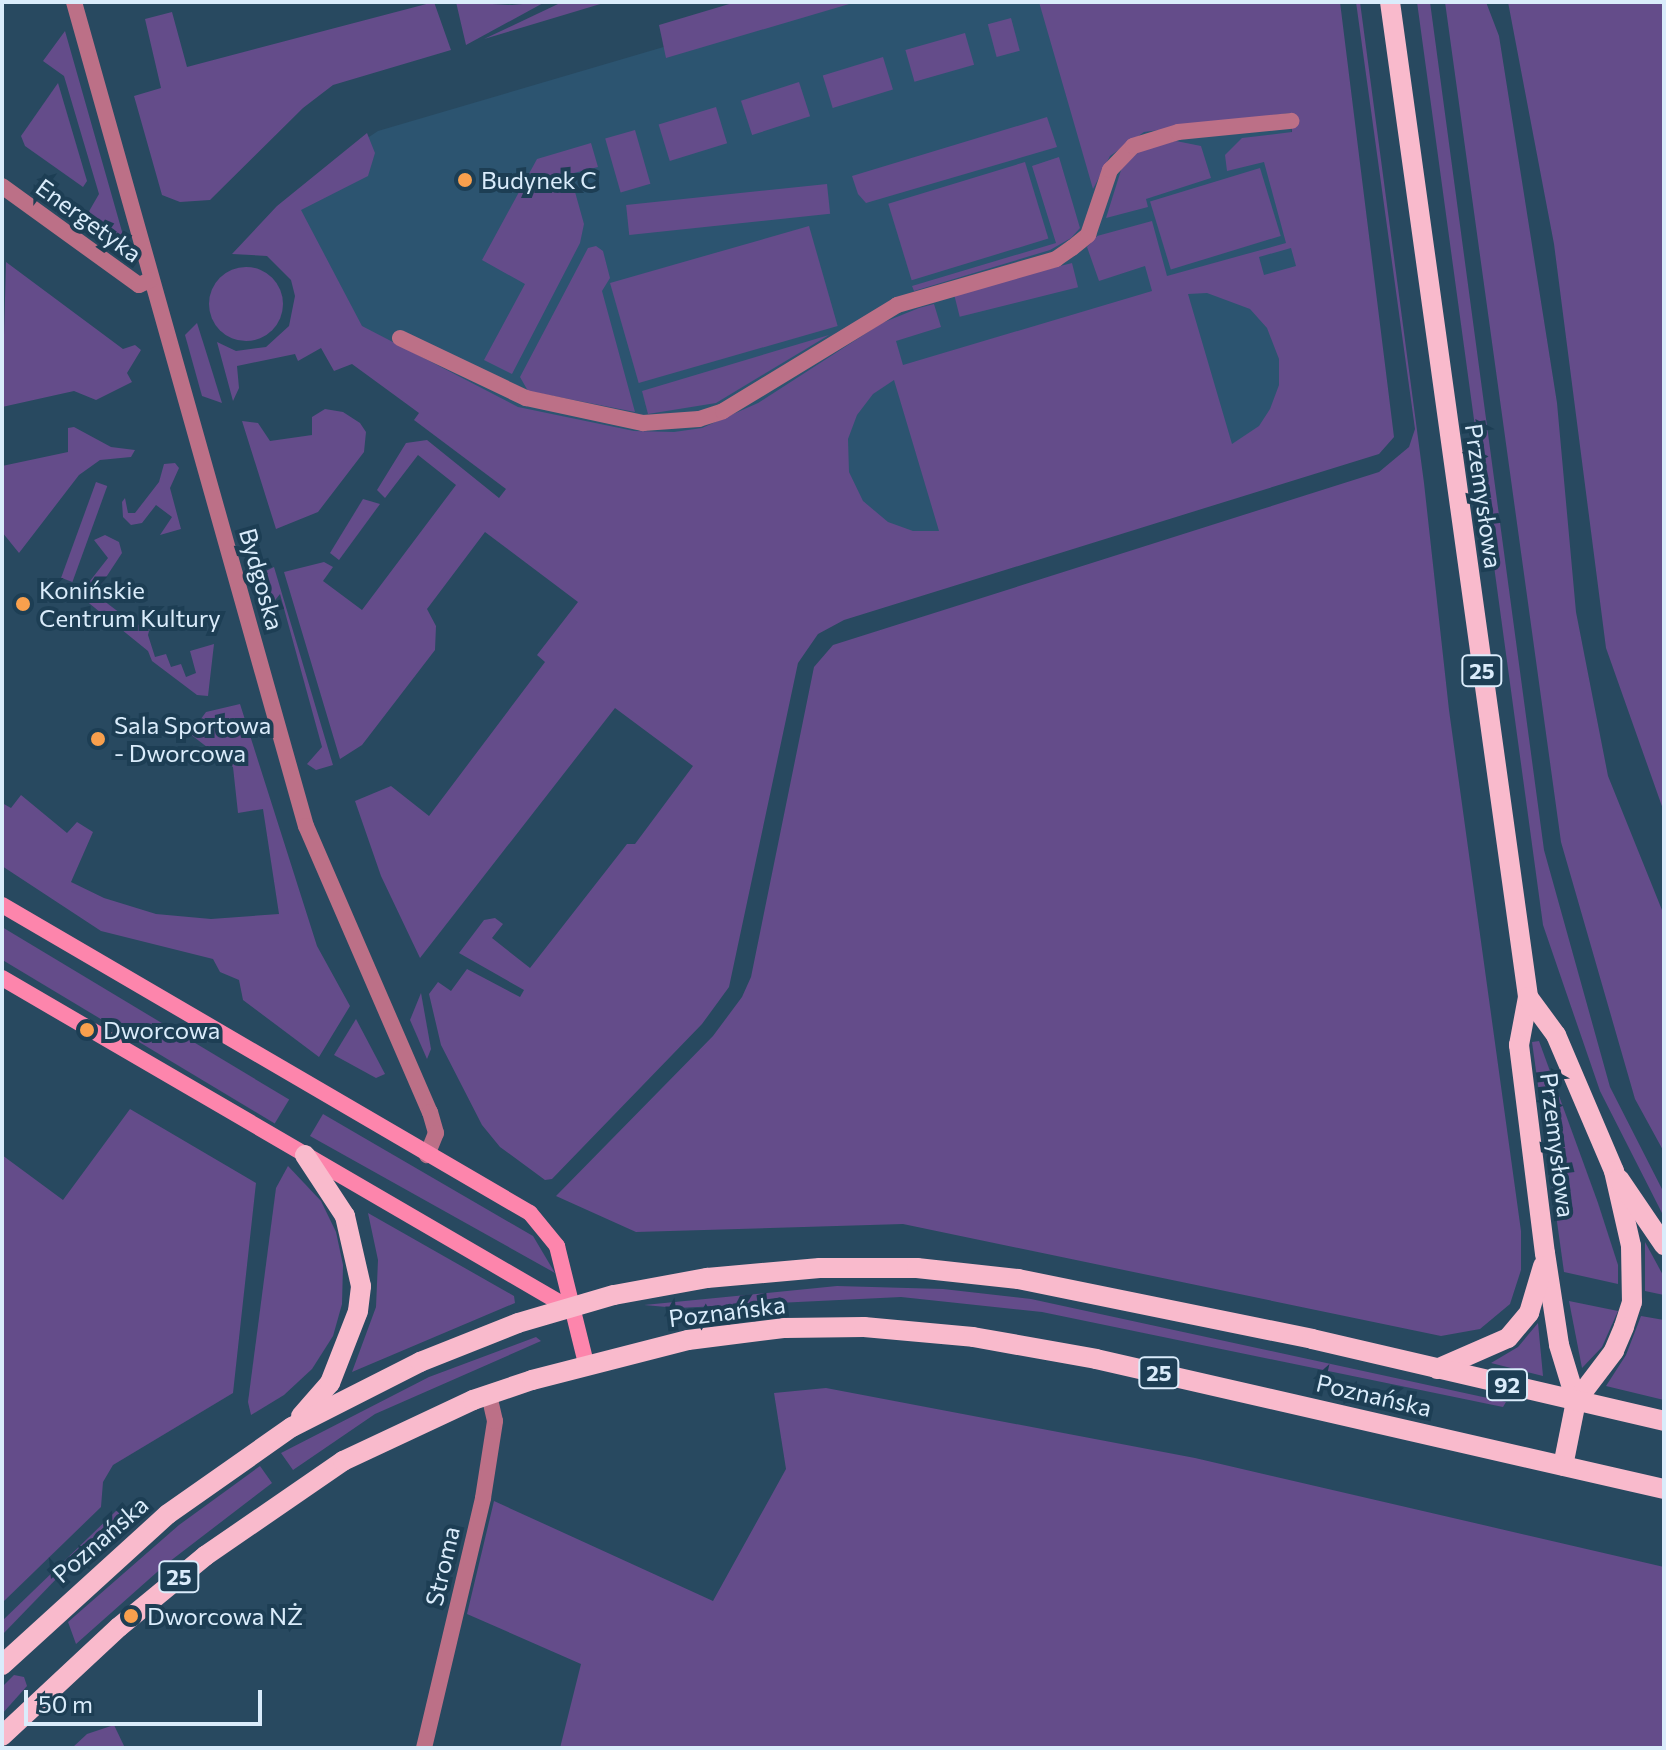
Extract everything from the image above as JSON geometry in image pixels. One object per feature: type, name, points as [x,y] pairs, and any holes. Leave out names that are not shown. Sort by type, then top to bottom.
[{"type":"main road","name":"Przemysłowa","points":[[1390,2],[1528,997],[1519,1045],[1545,1253],[1559,1345],[1576,1401]]},
{"type":"main road","name":"Przemysłowa","points":[[1528,997],[1556,1035],[1614,1171],[1631,1246],[1632,1302],[1614,1351],[1576,1401],[1563,1466]]},
{"type":"main road","points":[[292,1427],[330,1383],[358,1311],[361,1286],[345,1216],[305,1155]]},
{"type":"main road","name":"25","points":[[1614,1171],[1664,1245]]},
{"type":"main road","name":"25","points":[[1437,1369],[1508,1338],[1529,1313],[1545,1253]]},
{"type":"main road","name":"Poznańska","points":[[2,1665],[168,1514],[292,1427],[420,1362],[569,1308],[707,1278],[820,1268],[917,1268],[1105,1295],[1437,1369]]},
{"type":"main road","name":"Poznańska","points":[[2,1736],[119,1627],[268,1509],[376,1443],[489,1394],[586,1363],[688,1340],[785,1328],[937,1333],[1096,1359],[1664,1489]]},
{"type":"main road","name":"92","points":[[1437,1369],[1664,1421]]},
{"type":"street","name":"Bydgoska","points":[[74,2],[306,826],[430,1112],[436,1133],[427,1155]]},
{"type":"street","points":[[400,338],[526,398],[643,423],[699,419],[723,411],[897,305],[1056,259],[1088,235],[1110,170],[1133,146],[1167,134],[1291,121]]},
{"type":"street","name":"Energetyka","points":[[2,186],[139,285],[150,280]]},
{"type":"street","points":[[2,905],[530,1213],[557,1246],[566,1269],[569,1308],[586,1363]]},
{"type":"street","points":[[2,978],[569,1308]]},
{"type":"street","name":"Stroma","points":[[424,1748],[483,1498],[495,1421],[489,1394]]},
{"type":"shaded area","points":[[434,2],[451,50],[333,85],[303,108],[210,200],[180,202],[162,195],[134,96],[161,88],[145,19],[172,12],[187,67]]},
{"type":"shaded area","points":[[456,2],[512,5],[545,2],[466,45]]},
{"type":"shaded area","points":[[607,2],[484,39],[558,4]]},
{"type":"shaded area","points":[[736,2],[856,2],[666,58],[659,25]]},
{"type":"shaded area","points":[[817,2],[1274,2],[1333,444],[806,602],[374,375],[281,211],[357,145],[378,131]]},
{"type":"shaded area","points":[[1039,2],[1340,2],[1394,437],[1379,454],[844,620],[818,634],[798,663],[729,987],[702,1024],[552,1179],[545,1180],[500,1147],[482,1125],[441,1045],[429,994],[438,982],[451,991],[467,969],[520,997],[524,990],[459,953],[484,920],[495,918],[503,924],[492,938],[530,968],[627,844],[635,844],[693,766],[615,708],[420,958],[381,876],[355,801],[391,786],[429,816],[545,662],[537,655],[578,602],[485,532],[427,609],[436,626],[435,650],[362,745],[340,759],[284,572],[324,562],[333,567],[323,581],[362,610],[456,485],[418,455],[385,498],[377,490],[406,443],[427,440],[499,498],[506,489],[414,420],[419,413],[352,364],[334,371],[321,348],[298,361],[295,354],[237,366],[239,388],[233,401],[217,342],[236,351],[266,347],[289,326],[295,296],[291,280],[267,256],[232,254],[277,206],[367,133],[375,153],[368,176],[301,210],[362,326],[518,407],[634,431],[674,432],[702,428],[758,403],[882,323],[919,308],[934,304],[941,327],[896,341],[903,365],[1152,291],[1145,266],[1099,281],[1087,247],[1097,236],[1152,221],[1167,276],[1286,243],[1264,162],[1227,171],[1225,155],[1242,138],[1292,132],[1290,113],[1144,132],[1110,156],[1093,189]],"holes":[[[1291,248],[1296,266],[1264,275],[1259,257]],[[1207,293],[1250,309],[1267,328],[1279,359],[1279,385],[1270,409],[1259,426],[1232,444],[1188,294]],[[894,380],[939,531],[913,531],[888,522],[863,501],[849,472],[848,439],[857,415],[873,394]]]},
{"type":"shaded area","points":[[1356,2],[1360,2],[1424,483],[1449,710],[1521,1231],[1521,1270],[1510,1304],[1480,1329],[1441,1336],[903,1224],[636,1232],[556,1196],[713,1036],[742,997],[751,977],[814,667],[833,645],[1379,472],[1409,447],[1415,429]]},
{"type":"shaded area","points":[[1417,2],[1430,2],[1544,850],[1610,1087],[1664,1193],[1664,1217],[1600,1091],[1543,925]]},
{"type":"shaded area","points":[[1445,2],[1486,2],[1499,36],[1557,403],[1576,612],[1608,776],[1664,915],[1664,1152],[1635,1099],[1561,842]]},
{"type":"shaded area","points":[[1508,2],[1664,2],[1664,812],[1606,648],[1554,244]]},
{"type":"shaded area","points":[[1011,18],[1020,51],[997,57],[988,24]]},
{"type":"shaded area","points":[[65,31],[123,235],[120,245],[104,244],[109,237],[84,220],[99,194],[64,76],[43,61]]},
{"type":"shaded area","points":[[965,33],[974,65],[914,82],[905,50]]},
{"type":"shaded area","points":[[883,57],[893,90],[833,108],[823,75]]},
{"type":"shaded area","points":[[799,82],[810,116],[752,135],[741,101]]},
{"type":"shaded area","points":[[58,83],[87,181],[83,187],[25,146],[21,136]]},
{"type":"shaded area","points":[[716,107],[727,143],[670,161],[659,125]]},
{"type":"shaded area","points":[[1047,117],[1057,147],[866,203],[858,194],[852,176]]},
{"type":"shaded area","points":[[635,130],[650,184],[621,192],[605,139]]},
{"type":"shaded area","points":[[1176,141],[1201,146],[1211,178],[1146,199],[1148,207],[1106,218],[1122,167],[1141,150]]},
{"type":"shaded area","points":[[591,143],[598,167],[570,174],[584,224],[580,243],[512,374],[484,360],[525,284],[482,260],[537,159]]},
{"type":"shaded area","points":[[1059,157],[1080,228],[1071,238],[1050,250],[914,291],[912,286],[1056,243],[1032,166]]},
{"type":"shaded area","points":[[1025,162],[1048,239],[912,280],[888,204]]},
{"type":"shaded area","points":[[1260,168],[1281,236],[1171,270],[1150,202]]},
{"type":"shaded area","points":[[827,184],[830,214],[629,235],[626,205]]},
{"type":"shaded area","points":[[809,226],[838,326],[639,383],[610,283]]},
{"type":"shaded area","points":[[596,246],[603,251],[610,278],[602,291],[635,412],[528,391],[520,377],[588,248]]},
{"type":"shaded area","points":[[6,262],[123,349],[135,345],[141,350],[127,373],[132,382],[96,400],[74,391],[2,407]]},
{"type":"shaded area","points":[[1072,263],[1078,287],[960,317],[954,293]]},
{"type":"shaded area","points":[[239,267],[253,267],[267,273],[277,283],[283,304],[281,318],[267,335],[253,341],[239,341],[225,335],[215,325],[209,311],[209,297],[215,283],[225,273]]},
{"type":"shaded area","points":[[197,323],[222,403],[202,396],[185,335]]},
{"type":"shaded area","points":[[829,335],[716,403],[648,414],[642,391]]},
{"type":"shaded area","points":[[325,409],[343,412],[360,423],[366,432],[364,452],[318,512],[276,529],[242,421],[258,423],[270,441],[312,435],[312,417]]},
{"type":"shaded area","points":[[74,427],[111,447],[135,450],[131,457],[100,460],[79,475],[19,553],[2,532],[2,466],[68,452],[68,428]]},
{"type":"shaded area","points":[[175,463],[179,468],[170,488],[181,529],[160,535],[172,517],[156,505],[142,523],[131,525],[123,517],[122,502],[125,498],[128,513],[135,513],[159,482],[164,464]]},
{"type":"shaded area","points":[[96,482],[107,486],[72,582],[61,578]]},
{"type":"shaded area","points":[[363,499],[380,504],[339,560],[330,553]]},
{"type":"shaded area","points":[[105,535],[119,542],[122,553],[95,594],[137,626],[154,611],[148,635],[155,657],[166,654],[171,667],[181,664],[186,677],[196,673],[190,651],[214,644],[208,696],[197,695],[152,661],[148,651],[79,595],[108,558],[94,540]]},
{"type":"shaded area","points":[[274,567],[333,765],[316,770],[307,764],[322,747],[280,594],[264,614],[254,585],[258,575]]},
{"type":"shaded area","points":[[240,704],[317,946],[350,1006],[319,1057],[243,1000],[239,980],[220,972],[213,959],[101,931],[2,866],[2,803],[11,808],[21,795],[67,833],[77,822],[93,832],[71,882],[104,898],[156,914],[211,919],[279,914],[263,809],[238,813],[233,767],[190,734],[206,712]]},
{"type":"shaded area","points":[[2,927],[289,1100],[275,1124],[2,960]]},
{"type":"shaded area","points":[[421,993],[431,1049],[427,1059],[410,1020]]},
{"type":"shaded area","points":[[356,1019],[385,1074],[376,1078],[334,1055]]},
{"type":"shaded area","points":[[1539,1041],[1598,1203],[1618,1265],[1618,1284],[1564,1272],[1532,1042]]},
{"type":"shaded area","points":[[130,1109],[256,1183],[233,1393],[113,1465],[103,1482],[101,1507],[2,1603],[2,1155],[63,1200]]},
{"type":"shaded area","points":[[323,1114],[533,1236],[555,1273],[310,1136]]},
{"type":"shaded area","points":[[288,1166],[321,1201],[336,1232],[343,1265],[342,1304],[333,1336],[312,1369],[284,1395],[251,1415],[248,1402],[276,1188]]},
{"type":"shaded area","points":[[368,1213],[514,1296],[515,1303],[352,1372],[376,1307],[378,1260]]},
{"type":"shaded area","points":[[1645,1242],[1664,1277],[1664,1295],[1645,1291]]},
{"type":"shaded area","points":[[837,1286],[943,1289],[1031,1299],[1506,1402],[1503,1407],[1042,1312],[901,1297],[678,1308],[644,1305]]},
{"type":"shaded area","points":[[1569,1301],[1618,1311],[1602,1347],[1582,1368]]},
{"type":"shaded area","points":[[1641,1316],[1664,1320],[1664,1400],[1606,1386],[1626,1355]]},
{"type":"shaded area","points":[[1538,1323],[1543,1376],[1491,1363],[1518,1347]]},
{"type":"shaded area","points":[[536,1337],[541,1341],[375,1414],[293,1470],[281,1453],[429,1377]]},
{"type":"shaded area","points":[[826,1388],[1195,1458],[1664,1567],[1664,1748],[560,1748],[581,1664],[467,1614],[494,1501],[713,1601],[786,1469],[774,1393]]},
{"type":"shaded area","points":[[260,1466],[272,1483],[165,1565],[76,1644],[68,1622],[179,1525]]},
{"type":"shaded area","points":[[116,1511],[121,1512],[2,1635],[2,1621]]},
{"type":"shaded area","points":[[14,1675],[24,1677],[27,1686],[2,1714],[2,1687]]},
{"type":"shaded area","points":[[114,1725],[125,1748],[72,1748],[87,1734]]},
{"type":"place","name":"Budynek C","points":[[465,180]]},
{"type":"place","name":"Konińskie Centrum Kultury","points":[[23,604]]},
{"type":"place","name":"Sala Sportowa - Dworcowa","points":[[98,739]]},
{"type":"place","name":"Dworcowa","points":[[87,1030]]},
{"type":"place","name":"Dworcowa NŻ","points":[[131,1616]]}]
